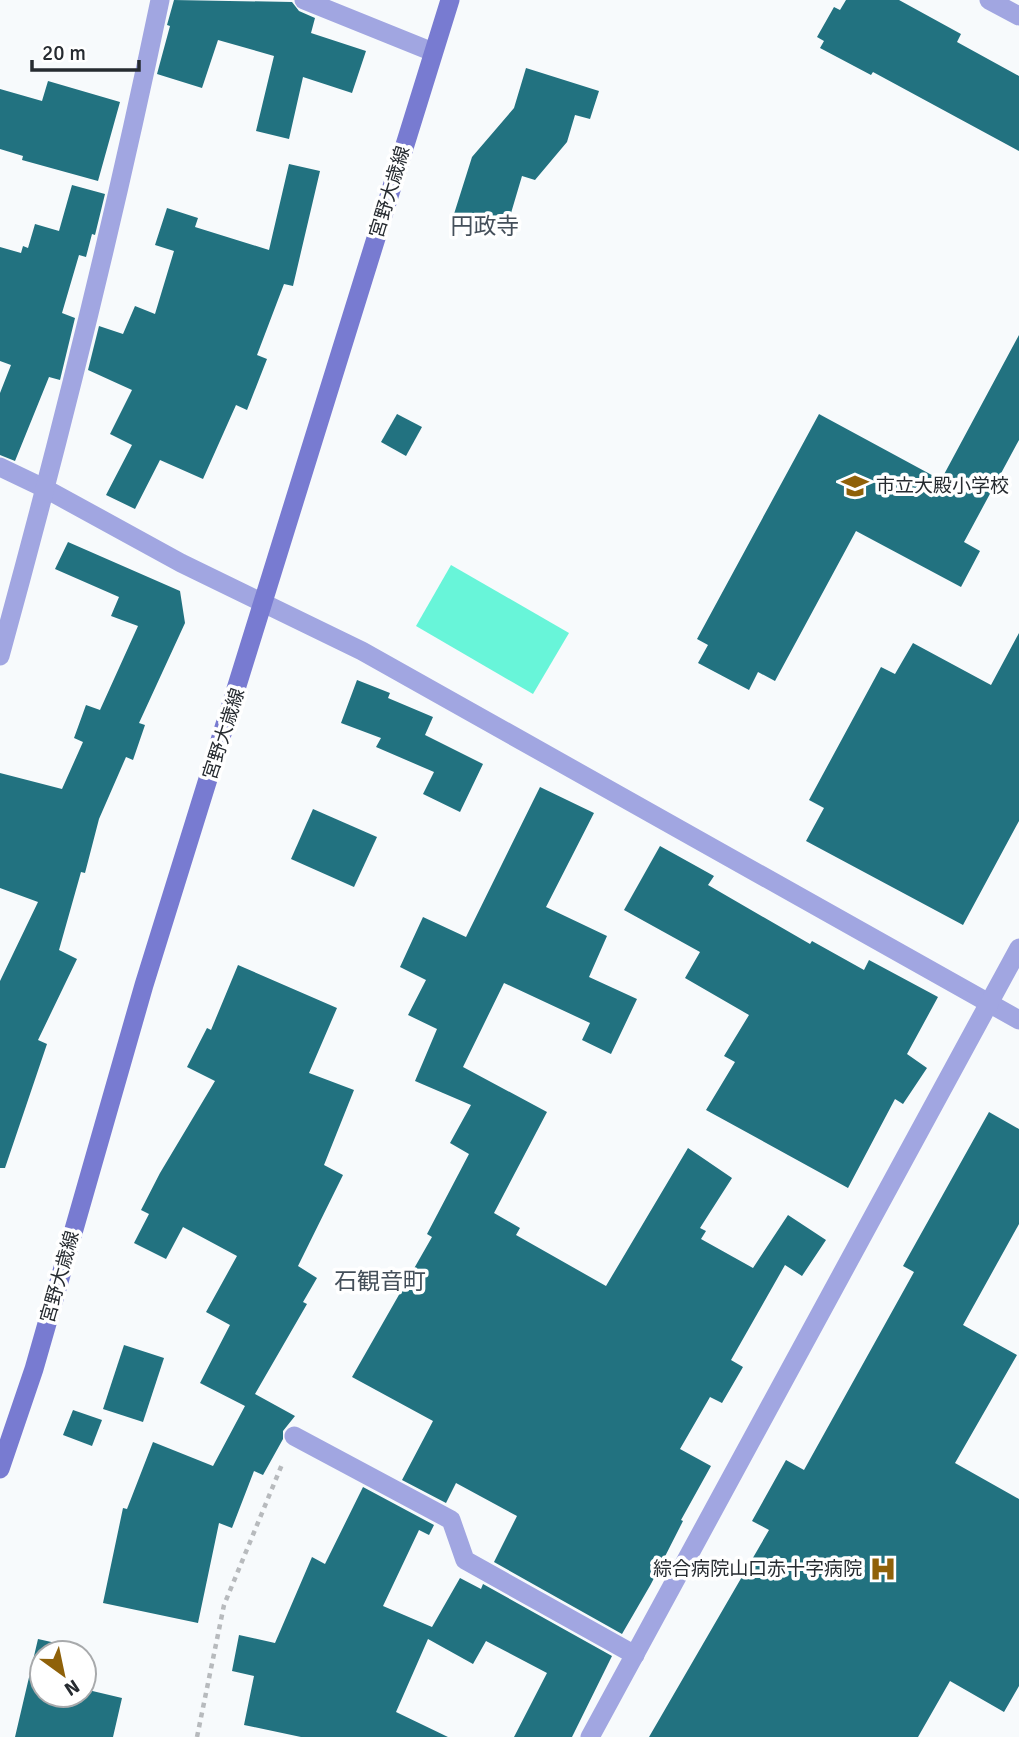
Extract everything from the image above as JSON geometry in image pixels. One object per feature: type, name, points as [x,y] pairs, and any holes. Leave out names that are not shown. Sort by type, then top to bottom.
[{"type":"main road","name":"宮野大歳線","points":[[0,1469],[34,1368],[144,985],[450,0]]},
{"type":"street","points":[[0,656],[46,489],[120,194],[160,0]]},
{"type":"street","points":[[304,0],[433,52]]},
{"type":"street","points":[[989,0],[1019,16]]},
{"type":"street","points":[[0,467],[46,489],[181,563],[362,651],[1019,1020]]},
{"type":"street","points":[[590,1737],[1019,948]]},
{"type":"street","points":[[294,1436],[451,1520],[465,1560],[635,1656]]},
{"type":"path","points":[[197,1737],[224,1605],[294,1436]]},
{"type":"shaded area","points":[[451,565],[569,633],[533,694],[416,626]]},
{"type":"building","points":[[174,0],[292,2],[299,11],[315,18],[311,33],[366,51],[352,93],[303,77],[289,139],[256,131],[274,56],[218,40],[202,88],[157,74]]},
{"type":"building","points":[[846,0],[899,0],[961,34],[957,42],[1019,76],[1019,151],[873,72],[871,75],[820,48],[824,41],[817,37],[834,7],[840,10]]},
{"type":"building","points":[[526,68],[599,91],[590,119],[575,115],[567,142],[535,180],[522,176],[506,230],[454,214],[472,157],[514,108]]},
{"type":"building","points":[[48,81],[120,102],[98,181],[22,160],[23,156],[0,149],[0,89],[42,101]]},
{"type":"building","points":[[289,164],[320,171],[293,286],[284,284],[257,355],[267,359],[247,410],[236,405],[203,479],[160,460],[135,509],[106,495],[132,445],[110,434],[132,390],[88,370],[99,326],[123,334],[135,306],[155,314],[174,251],[155,245],[167,208],[198,218],[195,227],[269,250]]},
{"type":"building","points":[[72,185],[105,194],[95,235],[92,234],[86,257],[79,255],[62,313],[75,318],[60,380],[49,377],[15,461],[0,455],[0,393],[11,365],[0,361],[0,247],[21,253],[23,246],[28,248],[35,224],[59,231]]},
{"type":"building","points":[[1019,335],[1019,440],[964,542],[980,551],[961,587],[856,531],[775,681],[758,672],[749,690],[698,663],[708,645],[697,639],[819,414],[941,480]]},
{"type":"building","points":[[397,414],[422,427],[406,456],[381,442]]},
{"type":"building","points":[[68,542],[180,591],[185,623],[139,723],[145,725],[133,760],[126,757],[99,819],[85,873],[81,872],[59,950],[77,959],[38,1040],[47,1044],[5,1168],[0,1168],[0,981],[38,902],[0,888],[0,773],[62,789],[83,742],[74,738],[86,705],[100,710],[138,626],[111,616],[119,597],[55,569]]},
{"type":"building","points":[[1019,633],[1019,821],[963,925],[806,841],[824,808],[809,800],[881,667],[895,674],[913,643],[991,685]]},
{"type":"building","points":[[357,680],[390,693],[388,698],[433,717],[425,735],[483,764],[460,812],[423,794],[434,772],[376,747],[381,738],[341,723]]},
{"type":"building","points":[[540,787],[594,813],[546,907],[607,936],[589,977],[637,999],[611,1054],[582,1040],[590,1023],[504,983],[463,1067],[547,1112],[494,1213],[520,1228],[516,1235],[606,1286],[688,1148],[732,1178],[700,1228],[706,1231],[701,1239],[753,1268],[788,1215],[826,1240],[802,1276],[785,1265],[731,1360],[743,1367],[722,1403],[710,1397],[680,1449],[711,1466],[681,1520],[683,1521],[651,1584],[622,1634],[494,1562],[517,1516],[456,1483],[446,1503],[402,1480],[433,1421],[352,1377],[432,1237],[427,1234],[469,1154],[450,1143],[471,1105],[415,1081],[437,1029],[408,1015],[426,980],[400,967],[423,917],[466,937]]},
{"type":"building","points":[[313,809],[377,837],[354,887],[291,859]]},
{"type":"building","points":[[660,846],[714,876],[708,885],[810,944],[812,941],[864,970],[869,960],[938,997],[907,1054],[927,1068],[903,1104],[895,1099],[848,1188],[706,1110],[735,1062],[724,1056],[749,1015],[685,978],[700,952],[624,910]]},
{"type":"building","points":[[238,965],[337,1008],[309,1073],[354,1090],[324,1165],[343,1175],[298,1266],[317,1278],[303,1302],[307,1304],[255,1394],[295,1416],[283,1431],[283,1439],[263,1475],[254,1471],[232,1528],[219,1523],[198,1623],[103,1603],[123,1508],[127,1509],[153,1442],[213,1466],[245,1406],[200,1383],[230,1325],[206,1312],[237,1256],[183,1227],[166,1259],[134,1243],[149,1214],[141,1210],[215,1081],[187,1067],[207,1028],[211,1030]]},
{"type":"building","name":"綜合病院山口赤十字病院","points":[[989,1112],[1019,1129],[1019,1224],[963,1325],[1017,1355],[955,1463],[1019,1499],[1019,1686],[1004,1712],[950,1681],[918,1737],[649,1737],[769,1530],[752,1521],[786,1460],[804,1470],[914,1272],[903,1266]]},
{"type":"building","points":[[124,1345],[164,1358],[143,1422],[103,1409]]},
{"type":"building","points":[[73,1410],[102,1420],[92,1446],[63,1435]]},
{"type":"building","points":[[363,1487],[434,1525],[429,1535],[419,1530],[383,1606],[432,1627],[460,1578],[481,1589],[483,1584],[612,1656],[572,1737],[514,1737],[547,1673],[486,1641],[473,1664],[428,1639],[396,1712],[448,1737],[301,1737],[244,1725],[254,1676],[232,1671],[239,1635],[275,1643],[312,1557],[325,1564]]},
{"type":"building","points":[[28,1682],[28,1709],[98,1709],[98,1692],[122,1698],[113,1737],[15,1737]]},
{"type":"place","name":"市立大殿小学校","points":[[855,486]]},
{"type":"place","name":"綜合病院山口赤十字病院","points":[[883,1569]]},
{"type":"district","name":"円政寺","points":[[485,226]]},
{"type":"district","name":"石観音町","points":[[380,1281]]}]
